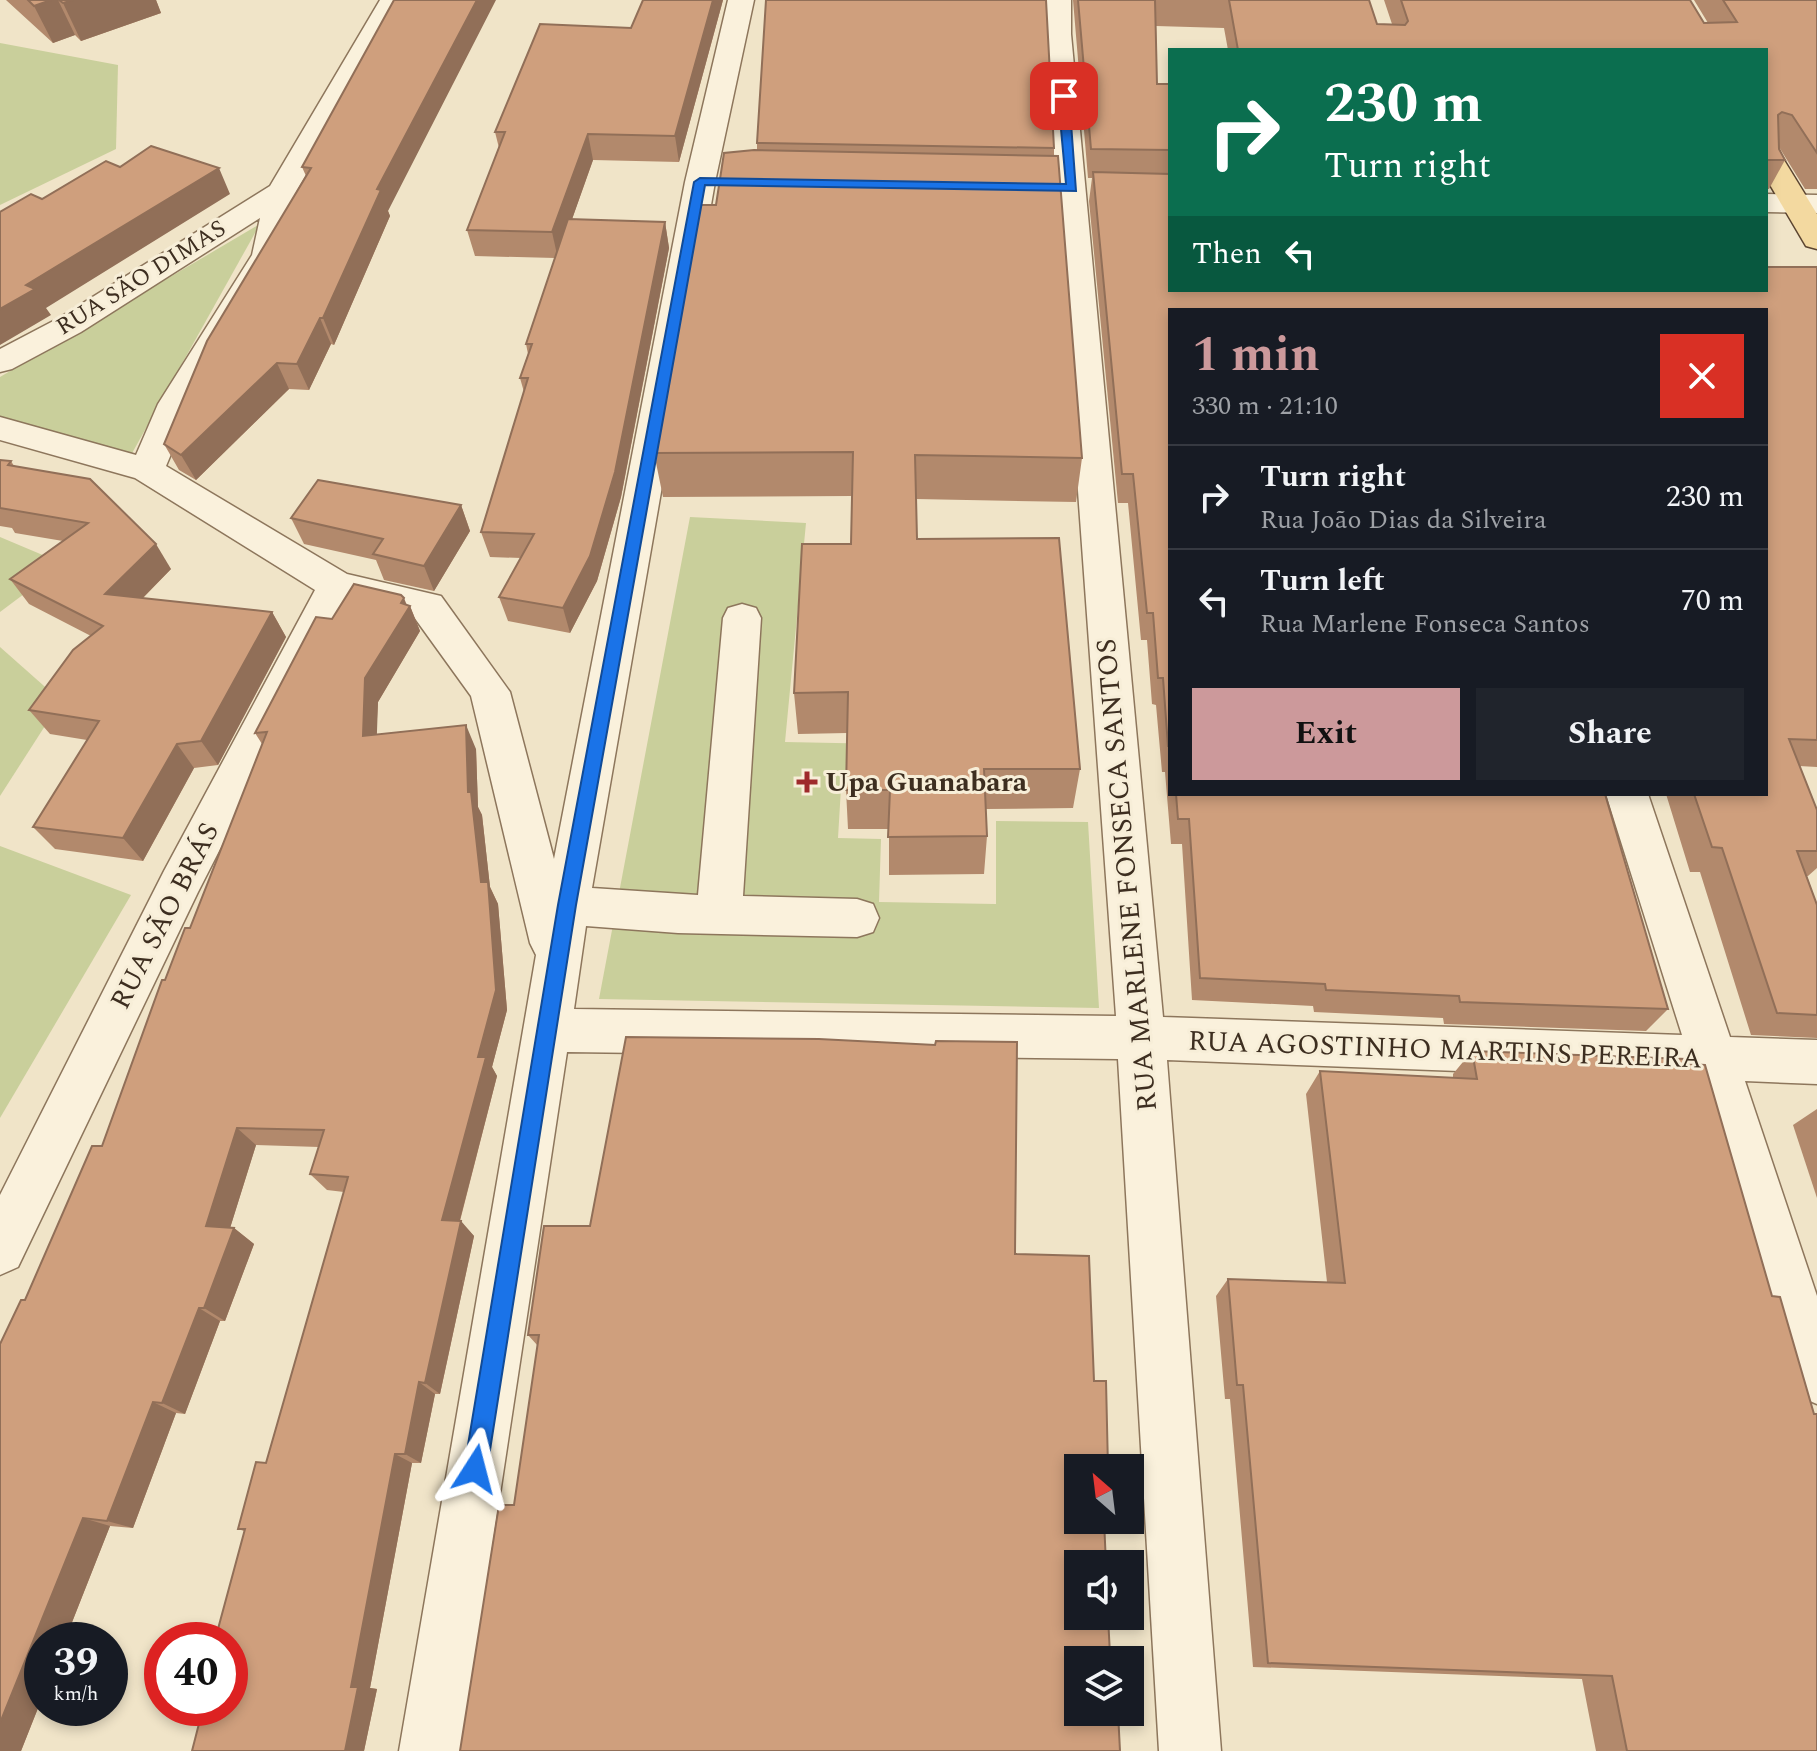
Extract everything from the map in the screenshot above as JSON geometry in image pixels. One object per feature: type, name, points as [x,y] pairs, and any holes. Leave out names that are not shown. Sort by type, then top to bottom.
[{"type":"main road","points":[[1768,157],[1792,203],[1817,240]]},
{"type":"street","name":"RUA SÃO DIMAS","points":[[147,470],[175,404],[267,255],[281,192],[393,0]]},
{"type":"street","points":[[430,1751],[567,905],[715,182],[741,0]]},
{"type":"street","name":"RUA MARLENE FONSECA SANTOS","points":[[1058,0],[1141,1038],[1190,1751]]},
{"type":"street","name":"RUA SÃO DIMAS","points":[[0,362],[70,325],[281,192]]},
{"type":"street","points":[[0,428],[147,470],[336,585],[427,606],[490,692],[558,961]]},
{"type":"street","name":"RUA SÃO BRÁS","points":[[0,1249],[180,884],[336,585]]},
{"type":"street","points":[[719,915],[742,618]]},
{"type":"street","points":[[1628,796],[1817,1377]]},
{"type":"street","points":[[567,905],[719,915],[857,918]]},
{"type":"street","name":"RUA AGOSTINHO MARTINS PEREIRA","points":[[546,1030],[1141,1038],[1817,1062]]},
{"type":"green space","points":[[0,43],[118,65],[116,149],[0,205]]},
{"type":"green space","points":[[260,224],[126,464],[0,430],[0,377]]},
{"type":"green space","points":[[690,517],[806,523],[785,742],[886,744],[886,756],[842,771],[838,838],[881,839],[879,902],[996,904],[996,821],[1088,822],[1099,1008],[599,999]]},
{"type":"green space","points":[[0,537],[64,564],[0,612]]},
{"type":"green space","points":[[0,647],[61,701],[0,796]]},
{"type":"green space","points":[[0,846],[131,895],[0,1118]]},
{"type":"building","points":[[28,0],[51,0],[34,6]]},
{"type":"building","points":[[394,0],[477,0],[377,189],[381,190],[323,318],[320,318],[297,364],[277,363],[181,455],[164,444],[207,341],[311,168],[302,167]]},
{"type":"building","points":[[643,0],[713,0],[675,136],[588,134],[552,232],[467,230],[505,132],[495,132],[540,24],[631,28]]},
{"type":"building","points":[[766,0],[1046,0],[1054,148],[757,143]]},
{"type":"building","points":[[1078,0],[1155,0],[1157,84],[1168,84],[1168,150],[1091,149]]},
{"type":"building","points":[[1229,0],[1369,0],[1377,24],[1405,25],[1408,21],[1401,0],[1690,0],[1704,23],[1737,22],[1723,0],[1817,0],[1817,153],[1792,115],[1782,112],[1778,115],[1779,149],[1785,160],[1768,160],[1768,48],[1238,48]]},
{"type":"building","points":[[151,146],[219,168],[26,285],[35,289],[0,309],[0,212],[31,194],[42,199],[106,161],[120,167]]},
{"type":"building","points":[[754,150],[1058,156],[1082,458],[915,455],[917,539],[1059,538],[1080,769],[984,769],[987,836],[888,837],[890,790],[846,790],[848,692],[794,693],[802,544],[851,544],[853,452],[654,453],[700,205],[716,205],[724,153]]},
{"type":"building","points":[[1093,172],[1168,174],[1168,292],[1768,292],[1768,267],[1817,267],[1817,740],[1789,739],[1817,810],[1817,851],[1797,851],[1817,905],[1817,1015],[1777,1013],[1722,848],[1712,847],[1695,796],[1768,796],[1768,308],[1168,308],[1168,746],[1163,678],[1158,678],[1153,613],[1147,613],[1133,474],[1122,474]]},
{"type":"building","points":[[568,219],[665,222],[615,472],[590,556],[563,608],[499,597],[534,534],[481,532],[528,378],[520,378],[532,344],[526,344]]},
{"type":"building","points":[[0,460],[11,461],[8,465],[90,479],[156,544],[105,594],[272,612],[201,741],[177,744],[123,838],[33,827],[99,721],[29,710],[73,650],[103,626],[10,579],[88,523],[0,508]]},
{"type":"building","points":[[318,480],[461,505],[424,566],[373,554],[383,539],[291,518]]},
{"type":"building","points":[[354,584],[401,595],[404,598],[401,603],[410,606],[365,678],[363,736],[466,725],[468,792],[471,792],[481,882],[488,882],[496,990],[478,1057],[486,1057],[442,1220],[461,1221],[425,1383],[419,1382],[405,1454],[395,1454],[351,1687],[358,1687],[345,1751],[192,1751],[198,1726],[248,1726],[248,1622],[220,1622],[245,1529],[238,1529],[256,1462],[266,1463],[348,1177],[310,1174],[324,1130],[237,1128],[206,1226],[234,1228],[204,1308],[199,1308],[162,1403],[153,1402],[107,1521],[83,1518],[41,1622],[24,1622],[24,1664],[0,1723],[0,1344],[21,1300],[25,1300],[92,1146],[102,1146],[162,980],[165,980],[185,928],[190,928],[267,732],[255,733],[316,617],[332,619]]},
{"type":"building","points":[[1176,796],[1606,796],[1668,1009],[1460,1002],[1459,996],[1326,990],[1325,984],[1200,978],[1189,819],[1178,819]]},
{"type":"building","points":[[626,1037],[819,1039],[935,1045],[936,1041],[1017,1042],[1015,1254],[1089,1256],[1094,1381],[1106,1381],[1108,1454],[1064,1454],[1064,1534],[1105,1534],[1105,1550],[1064,1550],[1064,1630],[1109,1630],[1110,1646],[1064,1646],[1064,1726],[1119,1726],[1120,1751],[460,1751],[499,1505],[514,1505],[539,1335],[528,1335],[544,1226],[590,1226]]},
{"type":"building","points":[[1472,1051],[1686,1059],[1687,1064],[1705,1065],[1772,1296],[1780,1297],[1814,1414],[1817,1414],[1817,1751],[1627,1751],[1612,1676],[1268,1663],[1243,1385],[1237,1385],[1228,1279],[1345,1283],[1320,1071],[1477,1079]]},
{"type":"place","name":"Upa Guanabara","points":[[807,782]]},
{"type":"route","points":[[475,1469],[567,905],[700,182],[1072,188],[1064,96]]}]
